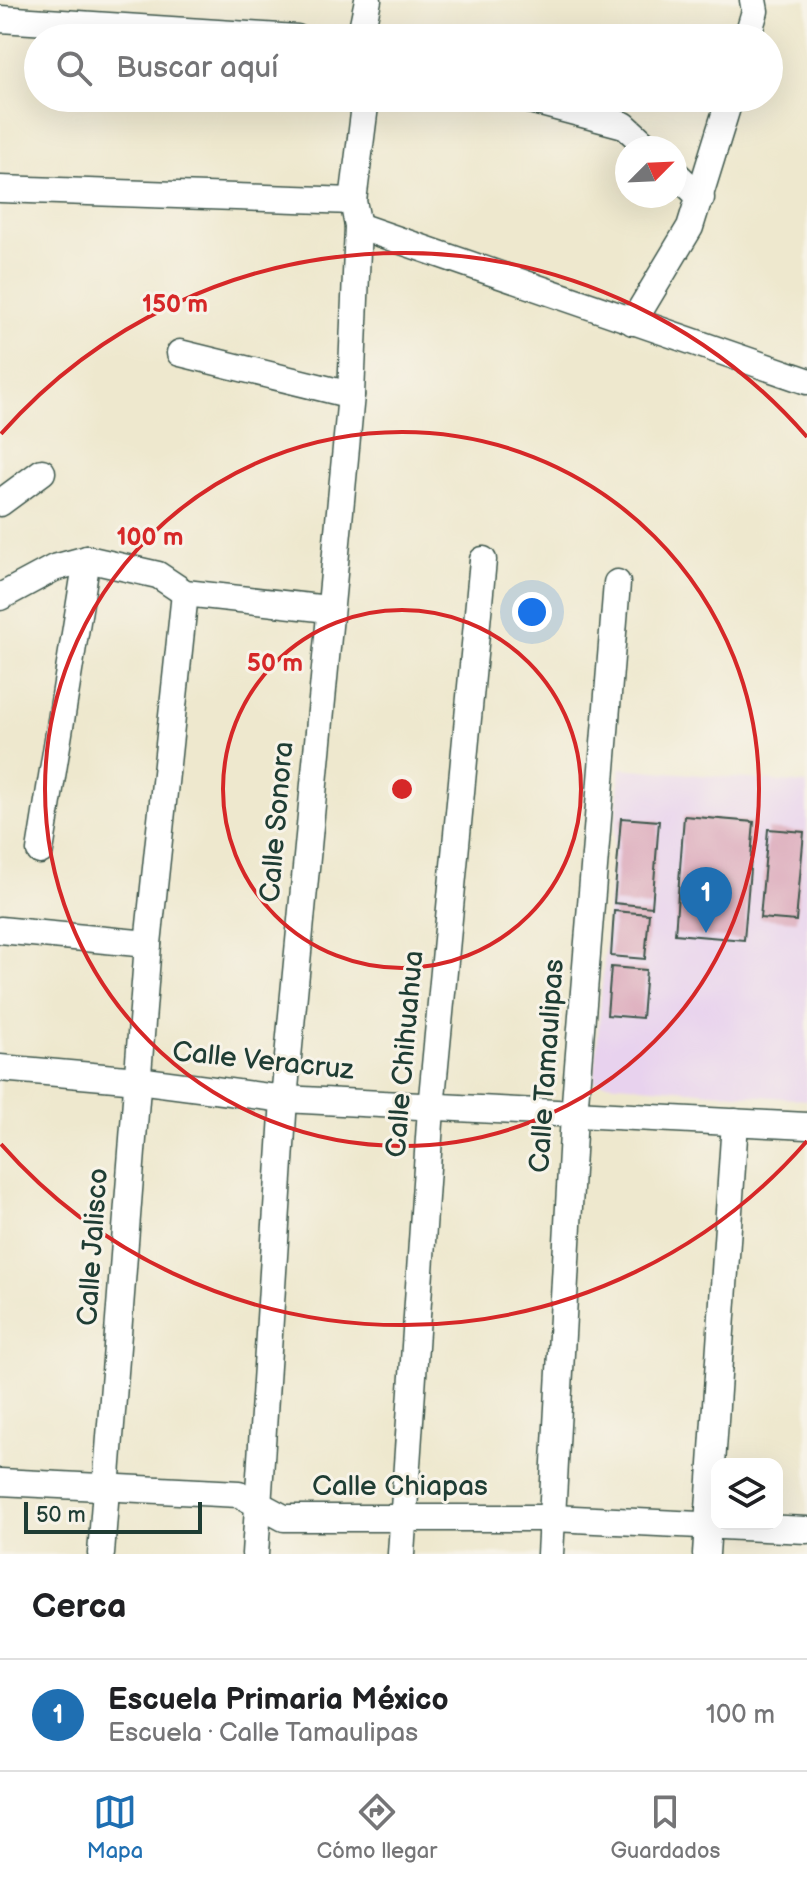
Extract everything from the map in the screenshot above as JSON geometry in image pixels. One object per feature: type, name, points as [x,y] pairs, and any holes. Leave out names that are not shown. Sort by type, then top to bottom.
[{"type":"street","points":[[363,24],[368,0]]},
{"type":"street","points":[[751,24],[755,11],[753,0]]},
{"type":"street","points":[[0,19],[78,24]]},
{"type":"street","name":"Calle Sonora","points":[[255,1554],[284,1099],[328,609],[351,395],[356,214],[365,112]]},
{"type":"street","points":[[575,112],[624,125],[636,136]]},
{"type":"street","points":[[633,322],[690,227],[726,112]]},
{"type":"street","points":[[687,185],[701,198]]},
{"type":"street","points":[[0,189],[356,214],[633,322],[807,381]]},
{"type":"street","points":[[180,353],[351,395]]},
{"type":"street","points":[[0,503],[42,472]]},
{"type":"street","points":[[0,597],[54,568],[87,559],[158,575],[185,593],[328,609]]},
{"type":"street","points":[[40,851],[87,559]]},
{"type":"street","name":"Calle Chihuahua","points":[[401,1554],[431,1108],[483,560]]},
{"type":"street","name":"Calle Tamaulipas","points":[[550,1554],[574,1115],[617,583]]},
{"type":"street","name":"Calle Jalisco","points":[[101,1554],[148,944],[185,593]]},
{"type":"street","points":[[0,930],[148,944]]},
{"type":"street","name":"Calle Veracruz","points":[[0,1068],[138,1080],[284,1099],[807,1126]]},
{"type":"street","points":[[706,1554],[735,1122]]},
{"type":"street","name":"Calle Chiapas","points":[[0,1482],[239,1494],[284,1518],[553,1518],[807,1530]]},
{"type":"shaded area","points":[[620,768],[807,784],[807,1100],[594,1082]]},
{"type":"building","points":[[684,816],[754,822],[744,940],[675,934]]},
{"type":"building","points":[[621,818],[659,821],[652,907],[614,903]]},
{"type":"building","points":[[768,829],[804,832],[796,921],[760,918]]},
{"type":"building","points":[[614,911],[649,914],[645,959],[611,956]]},
{"type":"building","points":[[611,967],[646,970],[642,1018],[607,1015]]},
{"type":"place","name":"Escuela Primaria México","points":[[706,933]]}]
